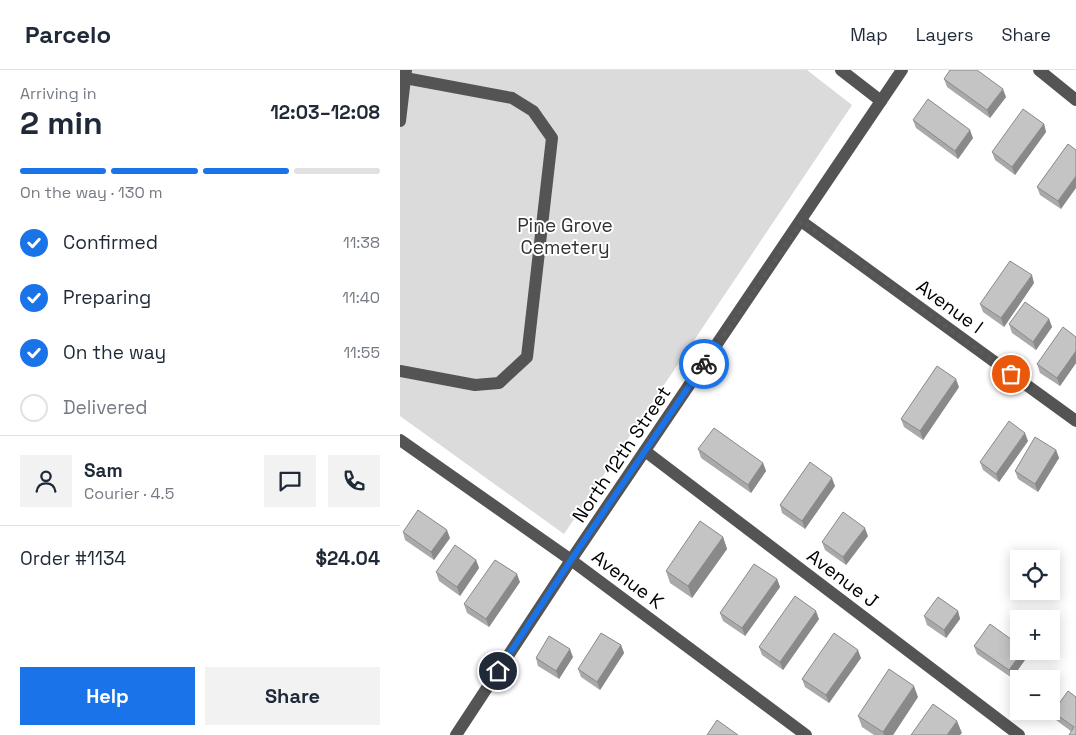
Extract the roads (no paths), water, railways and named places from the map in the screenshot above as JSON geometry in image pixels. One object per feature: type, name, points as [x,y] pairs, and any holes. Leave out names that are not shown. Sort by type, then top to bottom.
[{"type":"street","points":[[841,70],[881,101]]},
{"type":"street","name":"North 12th Street","points":[[456,735],[644,451],[802,221],[902,70]]},
{"type":"street","points":[[1039,70],[1076,100]]},
{"type":"street","points":[[400,121],[406,74],[512,98],[533,111],[552,138],[528,357],[499,383],[475,385],[400,371]]},
{"type":"street","name":"Avenue I","points":[[802,221],[1076,421]]},
{"type":"street","name":"Avenue K","points":[[400,440],[571,560],[806,735]]},
{"type":"street","name":"Avenue J","points":[[644,451],[1019,735]]},
{"type":"park label","name":"Pine Grove Cemetery","points":[[565,236]]}]
